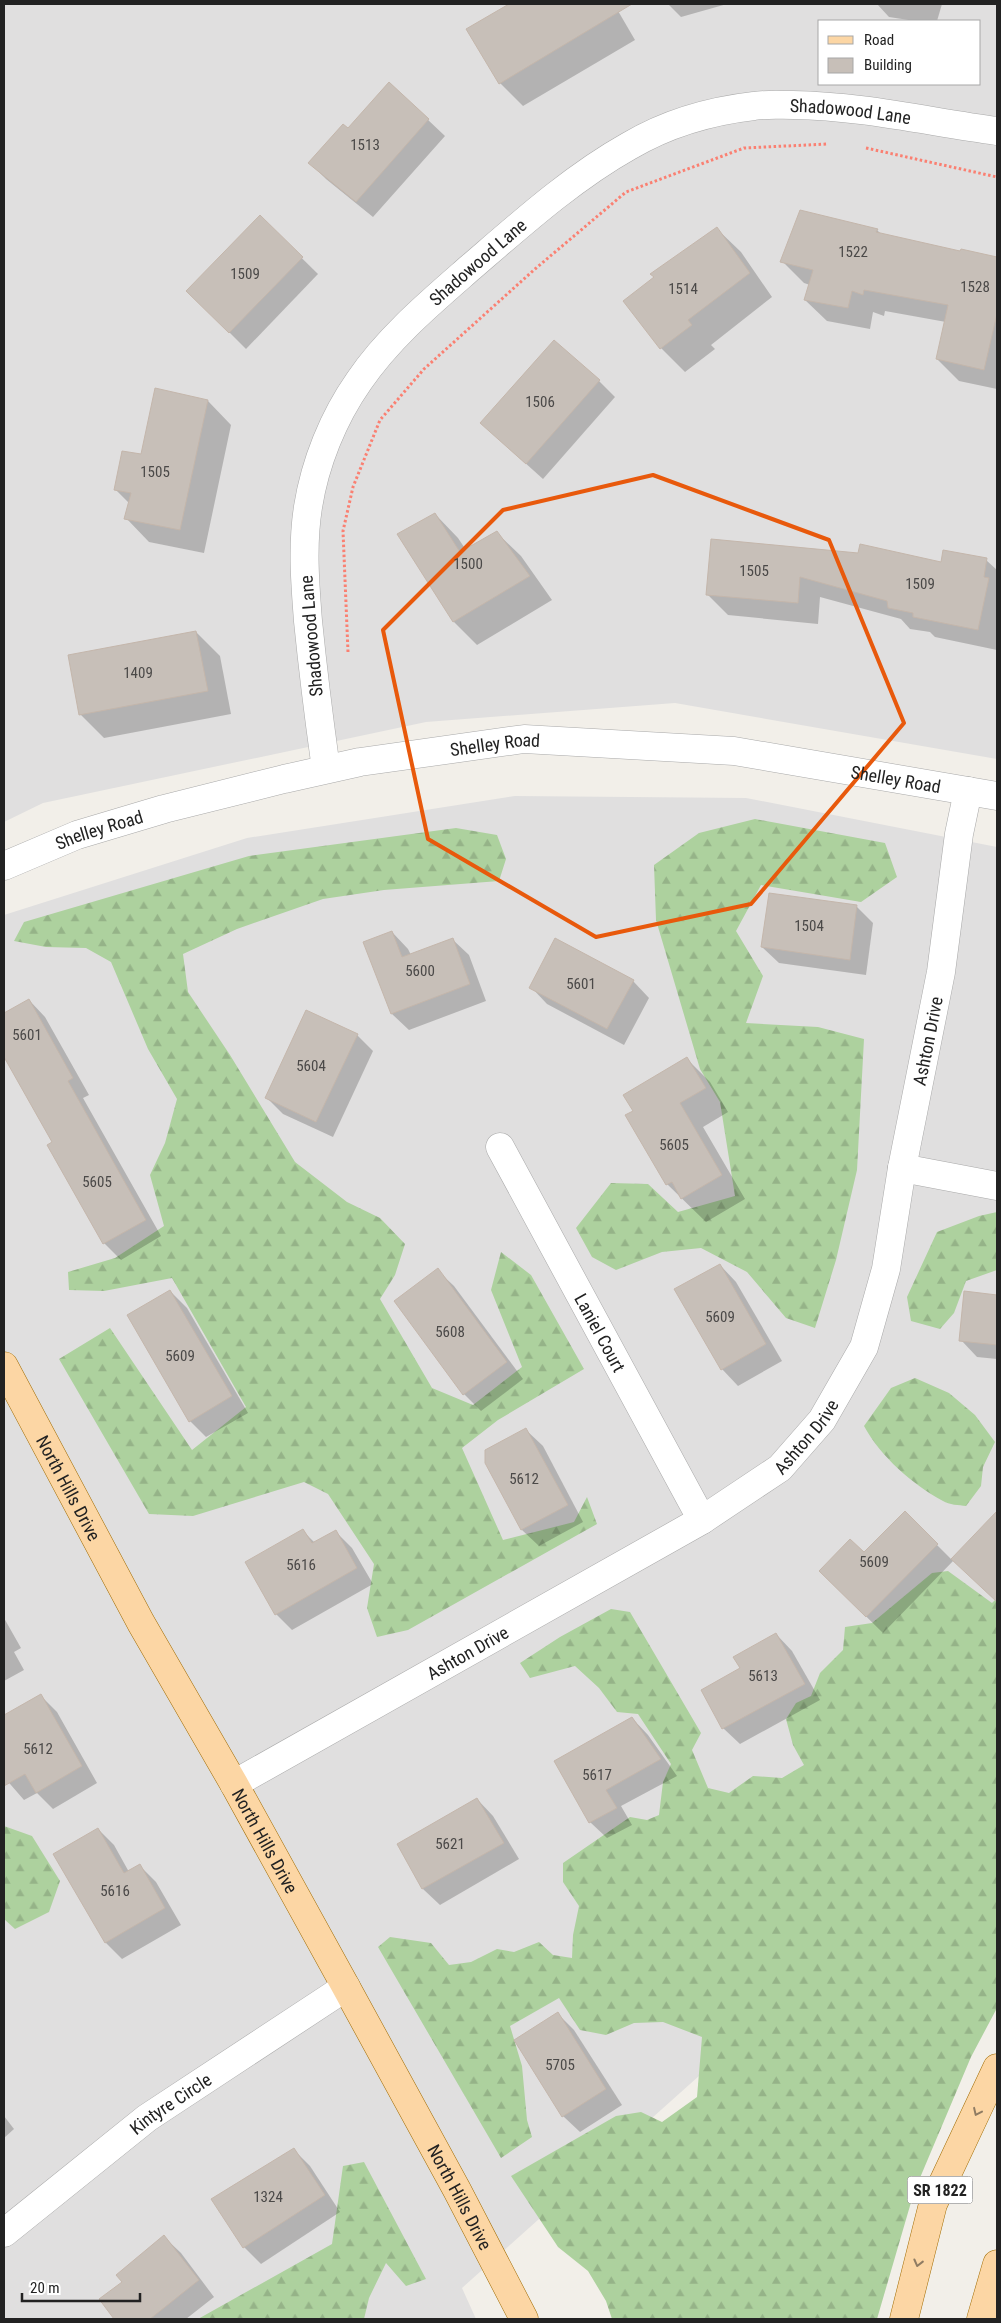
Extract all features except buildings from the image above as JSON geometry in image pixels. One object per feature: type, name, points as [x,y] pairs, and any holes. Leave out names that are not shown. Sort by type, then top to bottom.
[{"type":"main road","name":"North Hills Drive","points":[[7,1379],[141,1623],[234,1784],[346,1986],[458,2190],[524,2319]]},
{"type":"main road","name":"SR 1822","points":[[904,2319],[934,2204],[997,2068]]},
{"type":"main road","points":[[981,2319],[997,2264]]},
{"type":"street","name":"Shadowood Lane","points":[[326,769],[314,685],[306,591],[303,546],[308,505],[322,451],[342,409],[359,380],[391,341],[430,302],[503,239],[583,176],[630,145],[668,127],[706,113],[758,105],[833,106],[997,131]]},
{"type":"street","name":"Shelley Road","points":[[4,866],[77,835],[155,811],[326,769],[360,762],[524,739],[734,751],[997,796]]},
{"type":"street","name":"Ashton Drive","points":[[234,1784],[702,1520],[780,1468],[822,1420],[864,1347],[886,1269],[902,1168],[941,972],[959,834],[968,791]]},
{"type":"street","name":"Laniel Court","points":[[500,1147],[702,1520]]},
{"type":"street","points":[[902,1168],[997,1186]]},
{"type":"street","name":"Kintyre Circle","points":[[4,2232],[147,2118],[346,1986]]},
{"type":"path","points":[[349,660],[343,531],[353,487],[380,420],[424,368],[535,269],[626,192],[744,148],[831,144]]},
{"type":"path","points":[[862,147],[997,177]]},
{"type":"highlighted area","points":[[653,475],[829,540],[904,723],[751,904],[596,937],[428,839],[383,630],[503,510]]},
{"type":"shaded area","points":[[4,4],[997,4],[997,759],[675,703],[426,722],[43,803],[4,822]]},
{"type":"shaded area","points":[[515,796],[746,798],[997,847],[997,1814],[794,1991],[462,2288],[476,2319],[4,2319],[4,915],[247,838]]},
{"type":"green space","points":[[755,819],[885,843],[897,877],[861,902],[761,885],[736,931],[763,976],[746,1023],[818,1027],[864,1039],[857,1170],[836,1260],[815,1328],[786,1318],[747,1272],[701,1248],[662,1252],[616,1270],[592,1257],[576,1228],[611,1183],[648,1184],[678,1212],[735,1196],[720,1102],[700,1069],[656,920],[654,865],[699,833]]},
{"type":"green space","points":[[456,828],[497,835],[506,859],[499,881],[384,890],[323,899],[237,929],[183,954],[188,992],[230,1055],[295,1162],[347,1202],[380,1218],[405,1244],[395,1275],[380,1299],[432,1388],[473,1405],[522,1367],[491,1290],[501,1252],[531,1275],[584,1369],[498,1420],[462,1448],[503,1540],[574,1522],[587,1497],[597,1524],[408,1630],[377,1637],[367,1608],[374,1564],[328,1494],[304,1482],[193,1516],[149,1514],[59,1359],[110,1328],[192,1450],[246,1407],[172,1278],[104,1291],[69,1290],[68,1272],[115,1258],[164,1226],[150,1175],[165,1143],[177,1099],[148,1049],[111,962],[86,948],[46,947],[14,941],[24,922],[249,856]]},
{"type":"green space","points":[[997,1212],[997,1270],[966,1281],[954,1313],[940,1329],[911,1321],[907,1297],[937,1232],[979,1216]]},
{"type":"green space","points":[[915,1378],[949,1393],[975,1415],[995,1442],[983,1467],[981,1486],[966,1506],[945,1502],[909,1478],[888,1459],[864,1426],[891,1388]]},
{"type":"green space","points":[[948,1571],[992,1603],[997,1598],[997,2008],[971,2057],[914,2192],[877,2319],[612,2319],[606,2301],[588,2271],[558,2247],[511,2176],[616,2116],[641,2112],[662,2122],[697,2097],[702,2037],[663,2022],[634,2023],[606,2035],[580,2030],[559,1998],[510,2026],[522,2066],[527,2120],[532,2137],[501,2158],[378,1947],[390,1937],[431,1943],[449,1965],[471,1962],[497,1949],[514,1952],[539,1942],[553,1955],[572,1958],[573,1935],[579,1906],[563,1882],[563,1863],[630,1817],[647,1820],[659,1815],[663,1782],[671,1764],[638,1714],[617,1712],[599,1688],[575,1666],[530,1678],[520,1663],[560,1637],[611,1609],[630,1612],[701,1733],[692,1750],[708,1788],[729,1793],[753,1776],[782,1778],[804,1765],[793,1745],[786,1719],[796,1703],[811,1696],[820,1673],[843,1650],[845,1627],[872,1623],[932,1573]]},
{"type":"green space","points":[[4,1826],[32,1836],[60,1881],[49,1912],[15,1929],[4,1919]]},
{"type":"green space","points":[[364,2162],[426,2279],[406,2286],[386,2263],[369,2298],[364,2319],[198,2319],[332,2244],[343,2166]]}]
